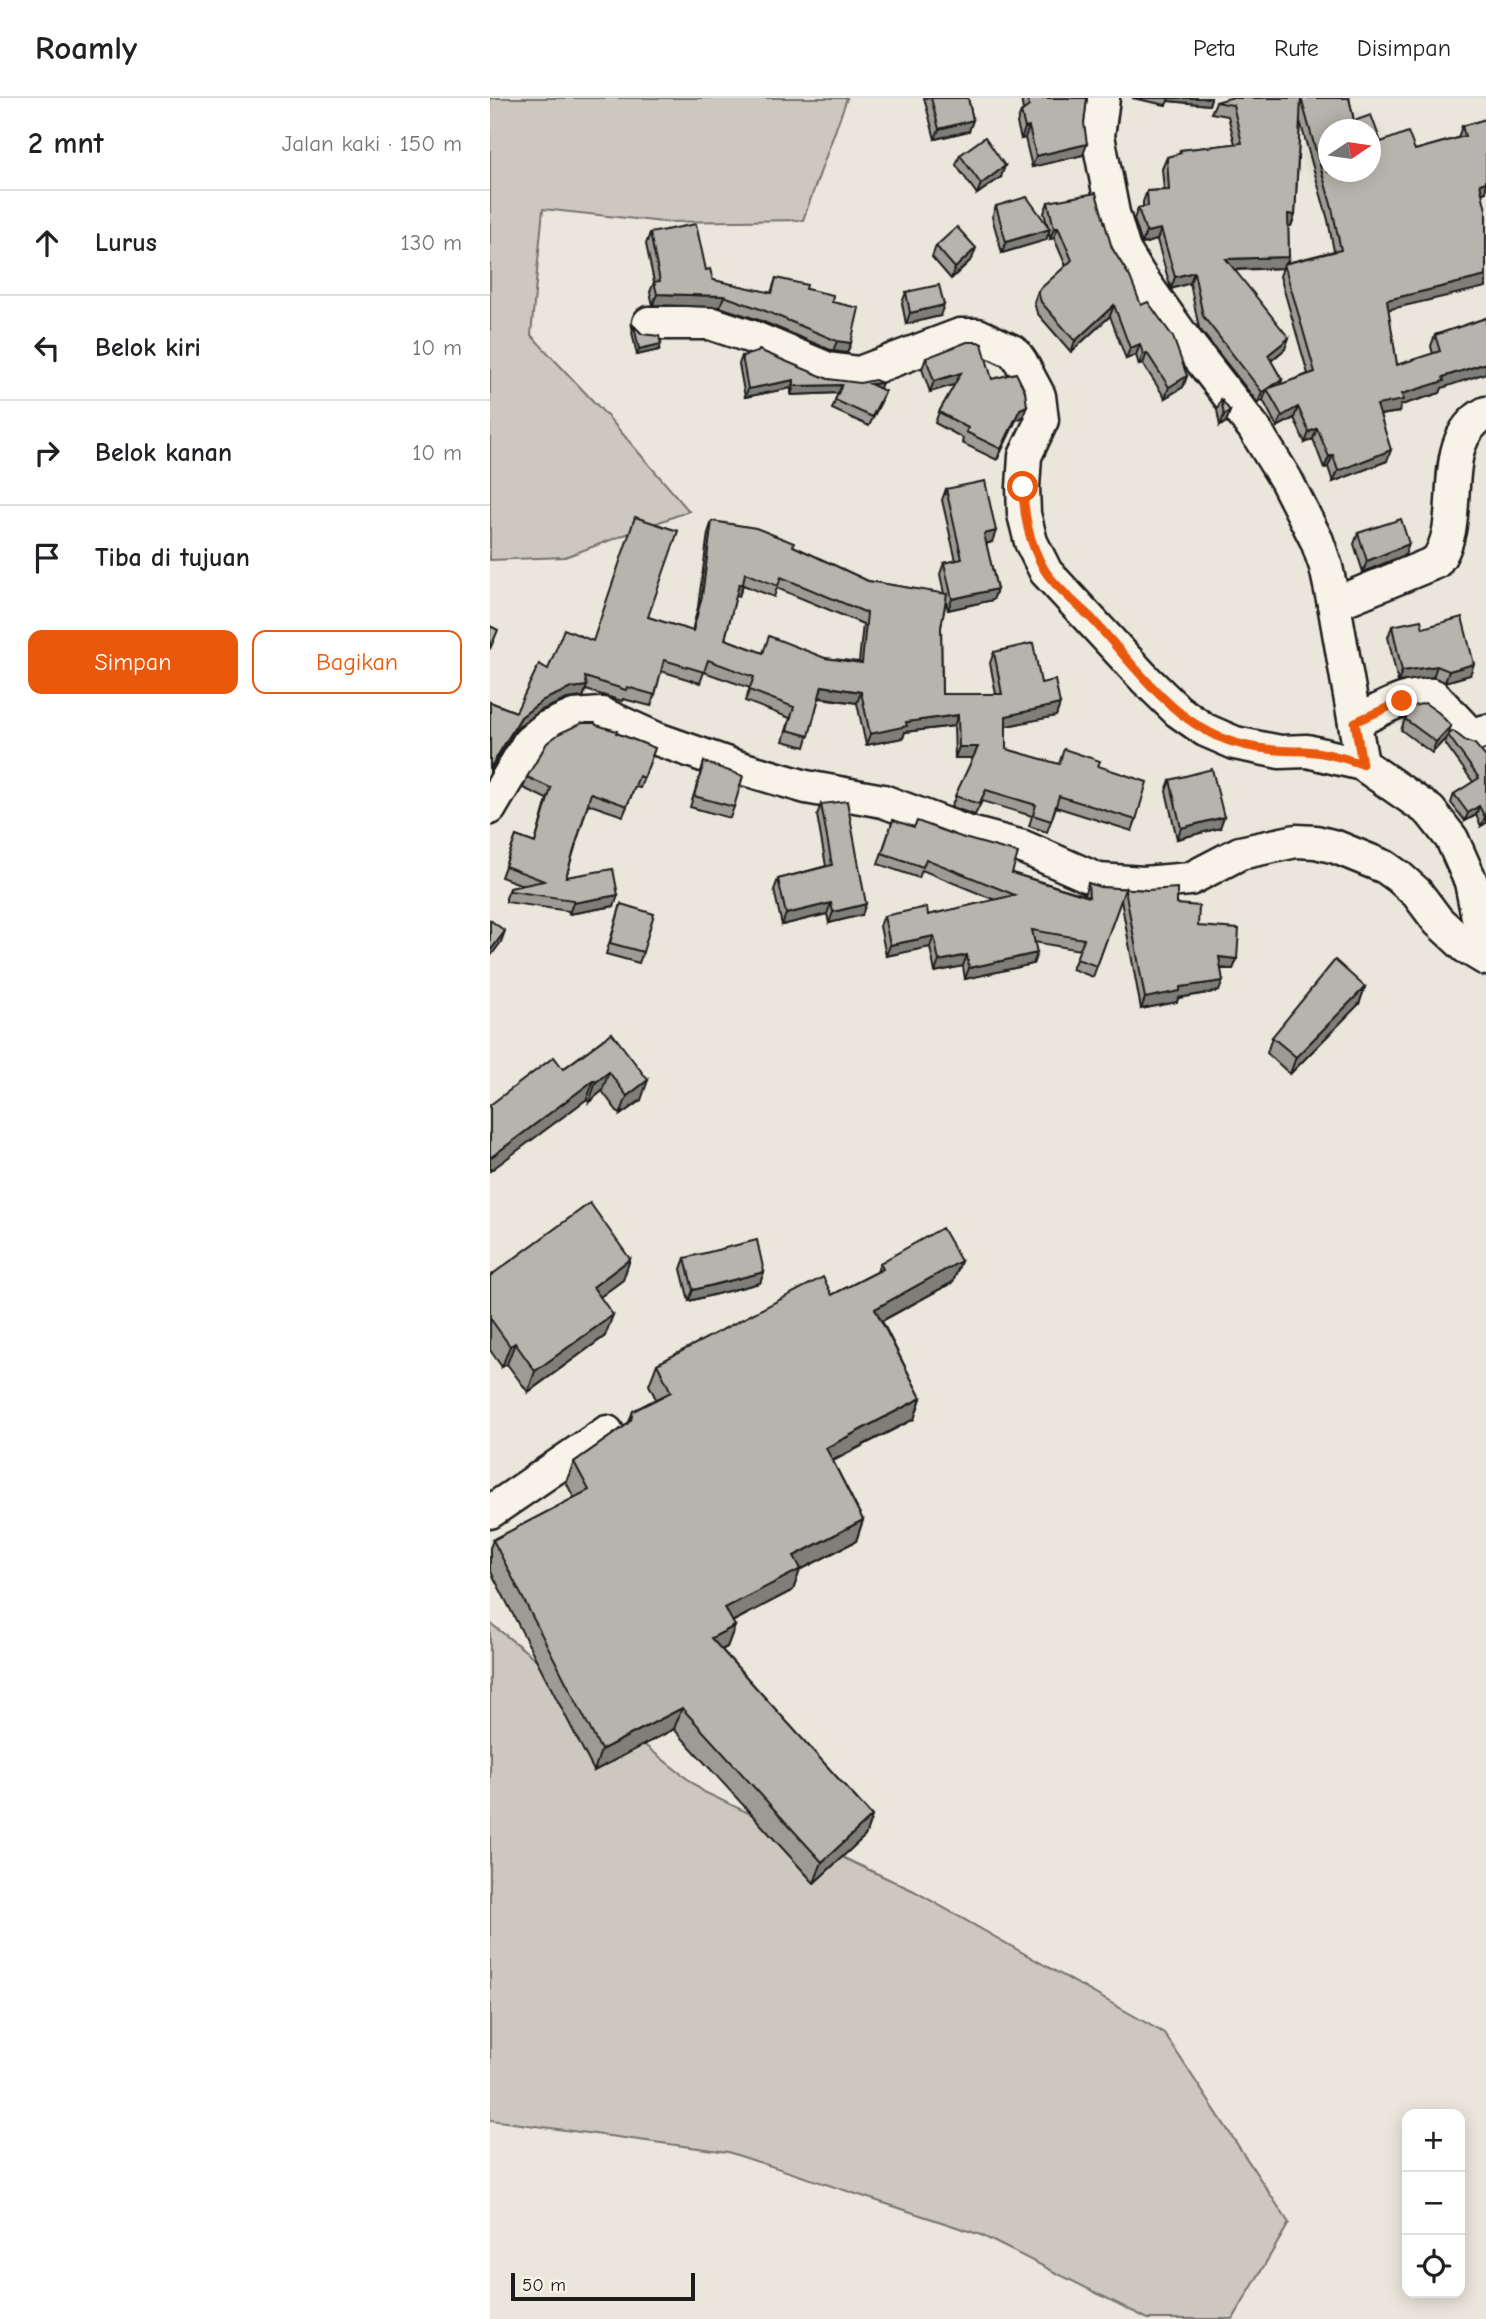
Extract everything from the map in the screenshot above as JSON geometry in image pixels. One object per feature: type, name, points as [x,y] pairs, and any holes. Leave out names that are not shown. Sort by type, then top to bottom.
[{"type":"street","points":[[1103,98],[1098,136],[1112,213],[1124,250],[1176,327],[1254,429],[1286,480],[1317,541],[1334,604],[1362,764]]},
{"type":"street","points":[[649,323],[710,324],[752,337],[828,369],[859,373],[960,335],[978,334],[1014,352],[1039,396],[1042,420],[1025,456],[1024,514],[1031,542],[1046,572],[1145,679],[1178,711],[1205,730],[1246,745],[1280,752],[1307,751],[1362,764],[1430,811],[1452,839],[1471,882],[1482,922],[1486,958]]},
{"type":"street","points":[[1334,604],[1436,562],[1446,541],[1461,438],[1474,420],[1486,414]]},
{"type":"street","points":[[1355,722],[1422,694],[1433,695],[1466,730],[1473,734],[1486,731]]},
{"type":"street","points":[[490,808],[528,742],[546,728],[574,716],[602,714],[657,740],[734,766],[806,787],[883,801],[966,832],[1023,847],[1098,880],[1144,883],[1190,879],[1240,853],[1296,841],[1336,847],[1385,867],[1417,893],[1438,920],[1466,947],[1486,958]]},
{"type":"street","points":[[490,1512],[607,1432]]},
{"type":"shaded area","points":[[490,98],[847,98],[803,220],[663,222],[543,209],[531,335],[609,418],[689,511],[565,557],[490,560]]},
{"type":"shaded area","points":[[490,1623],[704,1792],[914,1891],[1164,2033],[1289,2223],[1233,2319],[1148,2319],[981,2235],[728,2152],[490,2120]]},
{"type":"building","points":[[931,98],[968,98],[973,120],[939,129]]},
{"type":"building","points":[[1027,98],[1087,98],[1084,123],[1087,144],[1036,156],[1029,127],[1025,128],[1021,112],[1029,106]]},
{"type":"building","points":[[1230,98],[1301,98],[1295,215],[1288,214],[1289,257],[1226,259],[1289,338],[1268,355],[1282,380],[1262,392],[1203,316],[1194,272],[1175,277],[1161,229],[1146,232],[1138,208],[1148,206],[1147,191],[1169,190],[1167,157],[1181,153],[1180,150],[1242,143],[1233,105],[1216,102]]},
{"type":"building","points":[[1301,98],[1349,98],[1354,119],[1318,119],[1318,158]]},
{"type":"building","points":[[1486,119],[1486,182],[1480,184],[1486,210],[1486,276],[1387,300],[1397,365],[1440,351],[1435,335],[1486,318],[1486,363],[1443,377],[1444,381],[1402,394],[1403,400],[1377,405],[1391,450],[1338,471],[1333,455],[1329,457],[1317,428],[1309,432],[1298,407],[1282,416],[1267,389],[1315,372],[1284,264],[1341,250],[1325,182],[1381,182],[1381,142],[1408,132],[1415,150],[1465,136],[1462,126]]},
{"type":"building","points":[[985,137],[1005,166],[981,184],[960,155]]},
{"type":"building","points":[[1096,193],[1112,248],[1130,277],[1141,305],[1148,302],[1173,337],[1187,376],[1169,387],[1147,353],[1143,354],[1140,344],[1130,348],[1114,305],[1075,341],[1041,302],[1038,291],[1072,260],[1058,227],[1054,228],[1048,202]]},
{"type":"building","points":[[1027,197],[1050,229],[1006,242],[996,206]]},
{"type":"building","points":[[696,224],[706,270],[710,269],[713,280],[772,293],[776,278],[807,285],[806,289],[833,295],[832,302],[859,308],[851,343],[837,341],[724,296],[657,294],[654,282],[660,281],[650,233]]},
{"type":"building","points":[[957,227],[976,248],[955,268],[936,246]]},
{"type":"building","points":[[939,285],[944,305],[910,313],[906,292]]},
{"type":"building","points":[[634,326],[642,334],[659,336],[661,344],[639,349]]},
{"type":"building","points":[[967,342],[982,344],[992,379],[1016,373],[1025,391],[1027,406],[1020,409],[1001,449],[966,432],[968,428],[939,412],[961,373],[934,381],[926,358]]},
{"type":"building","points":[[759,350],[828,379],[860,383],[875,380],[882,383],[870,384],[885,391],[872,417],[835,400],[842,385],[794,386],[794,380],[748,389],[742,356]]},
{"type":"building","points":[[1221,399],[1230,411],[1224,415]]},
{"type":"building","points":[[985,481],[996,531],[984,534],[997,589],[952,599],[944,563],[962,559],[946,489]]},
{"type":"building","points":[[635,517],[678,531],[648,617],[693,631],[702,596],[712,521],[756,528],[794,543],[793,546],[868,581],[947,594],[941,627],[942,694],[1002,694],[994,652],[1033,643],[1041,683],[1055,680],[1060,704],[1006,716],[1006,749],[1059,764],[1064,749],[1100,761],[1098,766],[1147,782],[1136,820],[1059,796],[1051,821],[1033,815],[1036,805],[986,790],[979,804],[955,796],[978,747],[959,747],[958,715],[906,722],[907,726],[870,734],[861,692],[822,686],[809,736],[787,730],[794,707],[749,690],[754,677],[708,660],[704,672],[664,660],[655,695],[627,687],[626,690],[585,677],[587,686],[571,688],[543,700],[521,717],[490,768],[490,702],[516,712],[539,664],[548,669],[564,629],[593,641]],"holes":[[[745,573],[778,586],[781,577],[867,613],[862,663],[825,658],[769,636],[763,653],[725,639],[739,584],[743,584]]]},
{"type":"building","points":[[1401,519],[1409,544],[1367,561],[1358,533]]},
{"type":"building","points":[[1462,617],[1474,664],[1449,671],[1437,666],[1402,671],[1392,626],[1421,620],[1423,628]]},
{"type":"building","points":[[490,626],[498,630],[490,649]]},
{"type":"building","points":[[1425,703],[1451,726],[1436,742],[1405,719],[1414,706]]},
{"type":"building","points":[[582,723],[595,723],[655,748],[644,778],[639,776],[627,806],[591,793],[566,877],[613,869],[618,895],[573,903],[573,900],[510,891],[510,888],[544,881],[505,866],[516,836],[535,843],[551,788],[527,777],[547,743],[560,733]]},
{"type":"building","points":[[1453,731],[1475,744],[1486,757],[1485,817],[1479,806],[1468,813],[1454,794],[1479,778],[1448,735]]},
{"type":"building","points":[[704,762],[743,776],[734,807],[694,796]]},
{"type":"building","points":[[1212,769],[1224,817],[1181,828],[1170,780]]},
{"type":"building","points":[[847,801],[866,904],[833,912],[831,903],[786,914],[778,879],[832,865],[821,804]]},
{"type":"building","points":[[893,820],[914,827],[917,821],[1018,853],[1012,873],[1089,897],[1088,883],[1100,887],[1147,890],[1177,888],[1177,904],[1199,906],[1198,926],[1239,929],[1237,959],[1219,957],[1223,981],[1180,987],[1180,991],[1145,998],[1125,889],[1097,966],[1076,959],[1084,939],[1032,930],[1037,953],[969,968],[967,955],[939,961],[934,936],[890,945],[884,916],[927,907],[928,915],[1015,895],[926,859],[923,867],[882,853]]},
{"type":"building","points":[[621,904],[654,914],[643,952],[610,943]]},
{"type":"building","points":[[490,920],[505,931],[490,951]]},
{"type":"building","points":[[1335,960],[1365,987],[1296,1057],[1272,1037]]},
{"type":"building","points":[[612,1033],[648,1080],[627,1096],[609,1072],[596,1082],[594,1080],[490,1158],[490,1105],[554,1057],[563,1069]]},
{"type":"building","points":[[590,1203],[630,1259],[593,1287],[613,1315],[535,1371],[515,1343],[510,1346],[490,1318],[490,1276]]},
{"type":"building","points":[[942,1228],[961,1261],[875,1309],[921,1398],[826,1448],[863,1520],[794,1556],[801,1569],[725,1608],[735,1626],[711,1638],[872,1816],[822,1862],[682,1708],[601,1750],[493,1540],[589,1490],[574,1462],[625,1426],[631,1420],[633,1411],[671,1392],[657,1364],[823,1277],[832,1295],[883,1269],[880,1263]]},
{"type":"building","points":[[757,1240],[764,1272],[693,1290],[685,1258]]},
{"type":"route","points":[[1023,487],[1024,514],[1031,542],[1046,572],[1145,679],[1178,711],[1205,730],[1235,743],[1280,752],[1307,751],[1362,764],[1355,722],[1402,701]]}]
